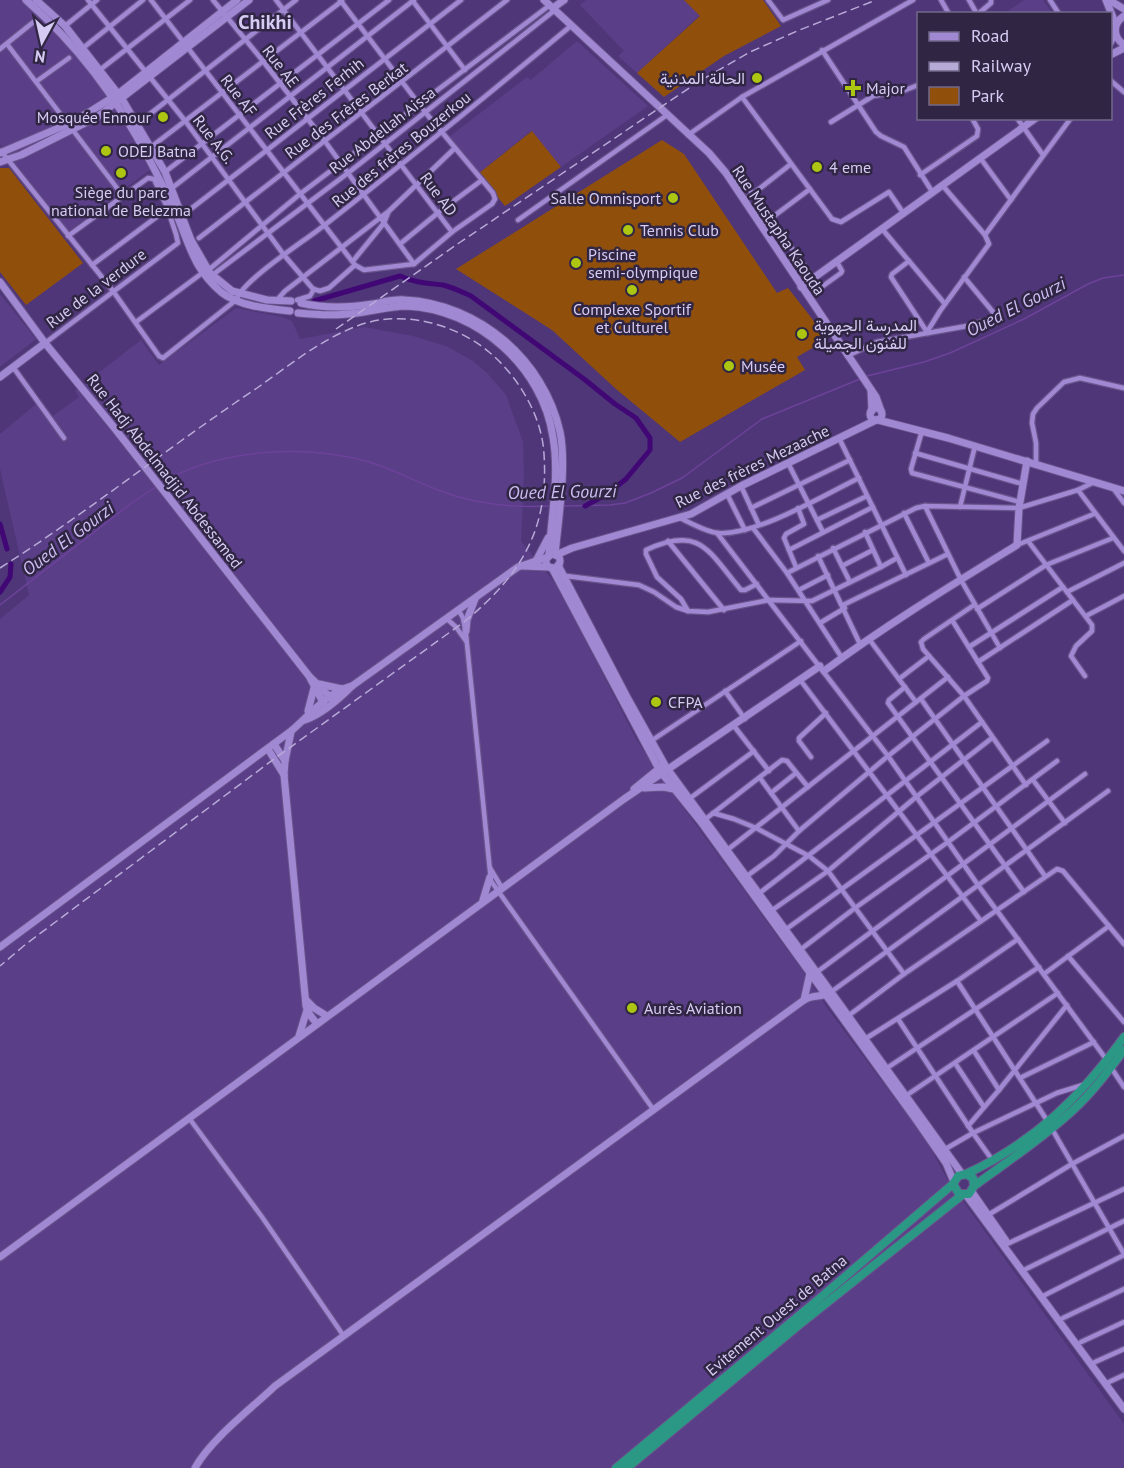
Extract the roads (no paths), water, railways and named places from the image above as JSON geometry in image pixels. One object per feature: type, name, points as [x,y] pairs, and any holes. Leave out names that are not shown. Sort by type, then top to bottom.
[{"type":"highway","name":"Evitement Ouest de Batna","points":[[627,1468],[964,1174],[993,1161],[1074,1109],[1109,1064],[1124,1037]]},
{"type":"highway","name":"Evitement Ouest de Batna","points":[[616,1468],[796,1322],[969,1192],[1049,1125],[1124,1050]]},
{"type":"highway","points":[[954,1183],[956,1191],[969,1192],[973,1178],[964,1174]]},
{"type":"main road","points":[[26,0],[74,47],[136,124],[165,172],[191,240],[207,273]]},
{"type":"main road","points":[[36,0],[65,26],[100,69],[150,161],[178,219],[188,247],[222,293],[239,294],[275,302],[296,301],[333,308],[394,300],[421,302],[449,308],[466,315],[496,334],[524,360],[548,396],[560,434],[553,560],[648,743],[676,790],[687,800]]},
{"type":"main road","points":[[0,152],[97,117],[146,74],[224,14],[237,0]]},
{"type":"main road","points":[[224,14],[249,0]]},
{"type":"main road","points":[[550,6],[564,0]]},
{"type":"main road","points":[[1108,0],[1124,9]]},
{"type":"main road","name":"Rue Mustapha Kaouda","points":[[550,6],[688,135],[734,183],[871,390],[879,416]]},
{"type":"main road","points":[[1112,16],[1118,40],[1124,47]]},
{"type":"main road","points":[[1112,38],[1115,28],[1124,16]]},
{"type":"main road","points":[[801,287],[1033,120]]},
{"type":"main road","points":[[3,160],[21,155],[70,126]]},
{"type":"main road","name":"Rue Hadj Abdelmadjid Abdessamed","points":[[0,282],[45,343],[317,686]]},
{"type":"main road","points":[[239,294],[294,312],[335,315],[407,306],[448,314],[479,329],[520,364],[542,399],[553,435],[558,489]]},
{"type":"main road","points":[[294,312],[288,308],[296,301]]},
{"type":"main road","points":[[294,312],[302,309],[296,301]]},
{"type":"main road","name":"Rue de la verdure","points":[[0,377],[45,343]]},
{"type":"main road","name":"Rue Mustapha Kaouda","points":[[871,390],[871,412]]},
{"type":"main road","points":[[871,412],[877,409],[879,416],[900,424],[1124,491]]},
{"type":"main road","name":"Rue des frères Mezaache","points":[[857,429],[871,412]]},
{"type":"main road","name":"Rue des frères Mezaache","points":[[553,560],[575,548],[680,518],[879,416]]},
{"type":"main road","points":[[0,1257],[663,769],[734,726],[801,681],[842,658],[860,644],[1017,545],[1019,505],[1027,461]]},
{"type":"main road","points":[[554,532],[567,547],[575,548]]},
{"type":"main road","points":[[537,559],[554,532]]},
{"type":"main road","points":[[0,947],[306,718],[520,567],[537,559],[553,560],[566,576],[648,743]]},
{"type":"main road","points":[[520,567],[553,560]]},
{"type":"main road","points":[[466,631],[467,620],[475,598]]},
{"type":"main road","points":[[317,686],[342,689],[352,687]]},
{"type":"main road","points":[[317,686],[333,699]]},
{"type":"main road","points":[[317,686],[324,705]]},
{"type":"main road","points":[[306,718],[317,686]]},
{"type":"main road","points":[[333,699],[342,689]]},
{"type":"main road","points":[[291,731],[284,775],[307,1010],[298,1038]]},
{"type":"main road","points":[[271,746],[285,761]]},
{"type":"main road","points":[[271,746],[284,775]]},
{"type":"main road","points":[[624,799],[663,769]]},
{"type":"main road","points":[[663,769],[814,973],[816,982],[811,996]]},
{"type":"main road","points":[[641,788],[663,787],[676,790]]},
{"type":"main road","points":[[725,851],[747,876],[757,895],[771,911],[783,932],[800,950],[828,994],[942,1150],[964,1174]]},
{"type":"main road","points":[[482,902],[490,877]]},
{"type":"main road","points":[[804,1000],[814,973]]},
{"type":"main road","points":[[816,982],[848,1016],[884,1070]]},
{"type":"main road","points":[[195,1468],[220,1438],[275,1386],[343,1335],[804,1000],[811,996],[828,994]]},
{"type":"main road","points":[[306,1000],[327,1016]]},
{"type":"main road","points":[[307,1010],[317,1024]]},
{"type":"main road","points":[[942,1150],[954,1183]]},
{"type":"main road","points":[[969,1192],[1081,1342],[1123,1403]]},
{"type":"main road","points":[[969,1192],[1123,1403]]},
{"type":"street","points":[[65,26],[90,2],[97,0]]},
{"type":"street","points":[[83,48],[144,0]]},
{"type":"street","name":"Rue AF","points":[[151,0],[267,149],[340,248],[356,265]]},
{"type":"street","points":[[100,69],[190,0]]},
{"type":"street","name":"Rue AE","points":[[213,0],[324,140],[414,264]]},
{"type":"street","name":"Rue AD","points":[[276,0],[453,232]]},
{"type":"street","points":[[136,124],[296,0]]},
{"type":"street","points":[[151,147],[341,0],[425,112],[493,193],[494,201],[414,264],[370,270],[356,265]]},
{"type":"street","points":[[165,172],[203,146],[389,0]]},
{"type":"street","points":[[172,188],[412,0],[465,70]]},
{"type":"street","name":"Rue Frères Ferhih","points":[[183,215],[461,0]]},
{"type":"street","name":"Rue des Frères Berkat","points":[[199,238],[507,0]]},
{"type":"street","points":[[768,0],[783,20],[827,0]]},
{"type":"street","points":[[688,135],[742,97],[913,0]]},
{"type":"street","points":[[970,2],[978,0]]},
{"type":"street","points":[[980,12],[992,3],[991,0]]},
{"type":"street","name":"Rue A.G.","points":[[90,2],[213,157],[284,255],[303,278],[317,290]]},
{"type":"street","points":[[0,152],[3,160],[92,265],[136,322],[207,273],[300,194],[550,6]]},
{"type":"street","name":"Rue Abdellah Aissa","points":[[207,273],[222,266],[348,173],[425,112],[550,6]]},
{"type":"street","points":[[0,49],[36,20]]},
{"type":"street","name":"Rue des frères Bouzerkou","points":[[136,322],[159,356],[163,358],[284,255],[402,165],[572,25]]},
{"type":"street","points":[[7,44],[123,196]]},
{"type":"street","points":[[822,50],[878,134],[904,147],[933,193]]},
{"type":"street","points":[[37,81],[69,58]]},
{"type":"street","points":[[1112,82],[1124,92]]},
{"type":"street","points":[[831,122],[875,95],[903,91],[917,85]]},
{"type":"street","points":[[742,97],[832,219],[842,222],[888,192],[904,214]]},
{"type":"street","points":[[518,220],[667,115]]},
{"type":"street","points":[[920,175],[977,136],[978,129],[973,120]]},
{"type":"street","points":[[1018,120],[1043,155]]},
{"type":"street","points":[[985,235],[1069,120]]},
{"type":"street","points":[[275,302],[285,291],[389,211],[455,148]]},
{"type":"street","points":[[981,159],[1011,200]]},
{"type":"street","points":[[745,200],[791,164]]},
{"type":"street","points":[[68,236],[151,177],[154,179],[167,207],[165,211],[92,265]]},
{"type":"street","points":[[734,183],[742,179],[818,285],[825,285],[842,273],[837,262]]},
{"type":"street","points":[[400,244],[482,180]]},
{"type":"street","points":[[928,333],[945,304],[988,246],[989,241],[944,186]]},
{"type":"street","points":[[762,225],[810,189]]},
{"type":"street","name":"Rue de la verdure","points":[[45,343],[178,243],[167,207]]},
{"type":"street","points":[[296,301],[310,296],[317,290],[329,288],[356,265],[384,224],[389,211]]},
{"type":"street","points":[[883,230],[945,304]]},
{"type":"street","points":[[909,261],[891,277],[928,333]]},
{"type":"street","points":[[847,356],[877,342],[967,326],[993,318],[993,312],[964,277]]},
{"type":"street","points":[[13,367],[64,438]]},
{"type":"street","points":[[1036,464],[1033,414],[1064,382],[1080,378],[1124,388]]},
{"type":"street","points":[[922,431],[912,473],[1019,505]]},
{"type":"street","points":[[839,438],[906,575]]},
{"type":"street","points":[[960,507],[975,446]]},
{"type":"street","points":[[915,453],[1023,484]]},
{"type":"street","points":[[752,508],[850,460]]},
{"type":"street","points":[[788,463],[823,532]]},
{"type":"street","points":[[680,518],[717,533],[745,530],[798,508],[859,478]]},
{"type":"street","points":[[787,573],[904,513],[925,506],[1019,505],[1078,490],[1094,482]]},
{"type":"street","points":[[741,486],[759,525]]},
{"type":"street","points":[[1113,488],[1124,503]]},
{"type":"street","points":[[1078,490],[1124,551]]},
{"type":"street","points":[[727,494],[745,530]]},
{"type":"street","points":[[817,520],[867,496]]},
{"type":"street","points":[[925,506],[975,607],[1000,648]]},
{"type":"street","points":[[789,550],[873,507]]},
{"type":"street","points":[[796,567],[785,536],[805,523],[798,508]]},
{"type":"street","points":[[904,513],[929,563]]},
{"type":"street","points":[[1017,545],[1095,514]]},
{"type":"street","points":[[753,528],[799,590],[842,658]]},
{"type":"street","points":[[865,532],[881,567]]},
{"type":"street","points":[[717,533],[888,756],[1124,1087]]},
{"type":"street","points":[[1026,785],[964,696],[923,649],[921,642],[952,620],[1046,565],[1113,538]]},
{"type":"street","points":[[688,611],[681,599],[657,577],[645,554],[646,550],[668,541],[682,539],[703,546],[742,591],[757,584]]},
{"type":"street","points":[[668,541],[724,610]]},
{"type":"street","points":[[1028,541],[1093,628],[1071,656],[1085,676]]},
{"type":"street","points":[[833,548],[850,582]]},
{"type":"street","points":[[842,566],[873,550]]},
{"type":"street","points":[[820,623],[844,607],[948,554]]},
{"type":"street","points":[[818,556],[836,589],[860,644]]},
{"type":"street","points":[[566,576],[639,585],[676,607],[688,611],[724,610],[769,600],[816,599],[897,558]]},
{"type":"street","points":[[1067,592],[1124,563]]},
{"type":"street","points":[[799,590],[828,575]]},
{"type":"street","points":[[969,647],[1063,586]]},
{"type":"street","points":[[1086,616],[1124,596]]},
{"type":"street","points":[[978,662],[1073,600]]},
{"type":"street","points":[[459,611],[466,631],[490,877],[653,1109]]},
{"type":"street","points":[[447,619],[456,627],[467,644]]},
{"type":"street","points":[[747,876],[788,844],[799,831],[911,736],[988,680],[952,620]]},
{"type":"street","points":[[869,639],[905,687],[935,718],[1045,876]]},
{"type":"street","points":[[648,743],[801,641]]},
{"type":"street","points":[[899,679],[929,656]]},
{"type":"street","points":[[725,851],[948,677]]},
{"type":"street","points":[[801,681],[888,794],[981,921]]},
{"type":"street","points":[[905,687],[888,702],[1024,892]]},
{"type":"street","points":[[725,691],[744,719]]},
{"type":"street","points":[[811,757],[799,738],[826,712]]},
{"type":"street","points":[[757,895],[982,722]]},
{"type":"street","points":[[734,726],[769,771]]},
{"type":"street","points":[[771,911],[828,871],[916,797],[992,738]]},
{"type":"street","points":[[783,932],[1047,741]]},
{"type":"street","points":[[687,800],[754,750]]},
{"type":"street","points":[[703,821],[785,760],[808,787]]},
{"type":"street","points":[[800,950],[1057,761]]},
{"type":"street","points":[[771,793],[796,773]]},
{"type":"street","points":[[814,973],[1085,774]]},
{"type":"street","points":[[760,777],[799,831]]},
{"type":"street","points":[[1033,780],[1065,823]]},
{"type":"street","points":[[828,994],[1108,791]]},
{"type":"street","points":[[713,813],[735,819],[788,844],[809,856],[828,871],[904,974]]},
{"type":"street","points":[[490,868],[500,891]]},
{"type":"street","points":[[848,1016],[904,974],[1057,869],[1061,869],[1124,944]]},
{"type":"street","points":[[1044,974],[1109,926]]},
{"type":"street","points":[[865,1039],[1018,939]]},
{"type":"street","points":[[1068,956],[1124,1022]]},
{"type":"street","points":[[884,1070],[1039,967]]},
{"type":"street","points":[[957,981],[1049,1125],[1124,1255],[1045,1295]]},
{"type":"street","points":[[903,1097],[1058,993]]},
{"type":"street","points":[[968,1126],[1067,1005]]},
{"type":"street","points":[[898,1019],[993,1161]]},
{"type":"street","points":[[1020,1078],[1094,1042]]},
{"type":"street","points":[[974,1051],[999,1090]]},
{"type":"street","points":[[955,1063],[984,1107]]},
{"type":"street","points":[[942,1150],[1035,1103],[1077,1085],[1089,1084]]},
{"type":"street","points":[[189,1118],[262,1217],[343,1335]]},
{"type":"street","points":[[988,1215],[1072,1164],[1124,1136]]},
{"type":"street","points":[[1007,1244],[1124,1190]]},
{"type":"street","points":[[1026,1269],[1124,1221]]},
{"type":"street","points":[[1063,1318],[1124,1289]]},
{"type":"street","points":[[1081,1342],[1124,1322]]},
{"type":"street","points":[[1095,1362],[1124,1350]]},
{"type":"street","points":[[1108,1382],[1124,1375]]},
{"type":"waterway","name":"Oued El Gourzi","points":[[867,376],[950,353],[1024,319],[1088,284],[1103,278],[1124,275]]},
{"type":"waterway","points":[[314,301],[400,276],[450,287],[471,296],[636,418],[650,438],[650,450],[626,479],[607,494],[585,506]]},
{"type":"waterway","name":"Oued El Gourzi","points":[[564,506],[625,503],[651,493],[682,478],[762,419],[860,379]]},
{"type":"waterway","name":"Oued El Gourzi","points":[[161,483],[208,463],[234,457],[261,453],[315,452],[366,461],[465,499],[507,506],[550,506]]},
{"type":"waterway","name":"Oued El Gourzi","points":[[0,605],[157,486]]},
{"type":"waterway","points":[[0,524],[7,549]]},
{"type":"waterway","points":[[0,592],[10,577],[11,564]]},
{"type":"railway","points":[[336,329],[698,82],[750,52],[876,0]]},
{"type":"railway","points":[[0,568],[309,351],[351,328],[366,323],[382,320],[414,320],[431,323],[462,334],[489,352],[510,373],[527,398],[539,425],[544,454],[542,506],[527,549],[501,587],[464,622],[274,759],[26,944],[0,966]]},
{"type":"place","name":"الحالة المدنية","points":[[757,78]]},
{"type":"place","name":"Major","points":[[853,88]]},
{"type":"place","name":"Mosquée Ennour","points":[[163,117]]},
{"type":"place","name":"ODEJ Batna","points":[[106,151]]},
{"type":"place","name":"4 eme","points":[[817,167]]},
{"type":"place","name":"Siège du parc national de Belezma","points":[[121,173]]},
{"type":"place","name":"Salle Omnisport","points":[[673,198]]},
{"type":"place","name":"Tennis Club","points":[[628,230]]},
{"type":"place","name":"Piscine semi-olympique","points":[[576,263]]},
{"type":"place","name":"Complexe Sportif et Culturel","points":[[632,290]]},
{"type":"place","name":"المدرسة الجهوية للفنون الجميلة","points":[[802,334]]},
{"type":"place","name":"Musée","points":[[729,366]]},
{"type":"place","name":"CFPA","points":[[656,702]]},
{"type":"place","name":"Aurès Aviation","points":[[632,1008]]},
{"type":"district","name":"Chikhi","points":[[265,22]]}]
